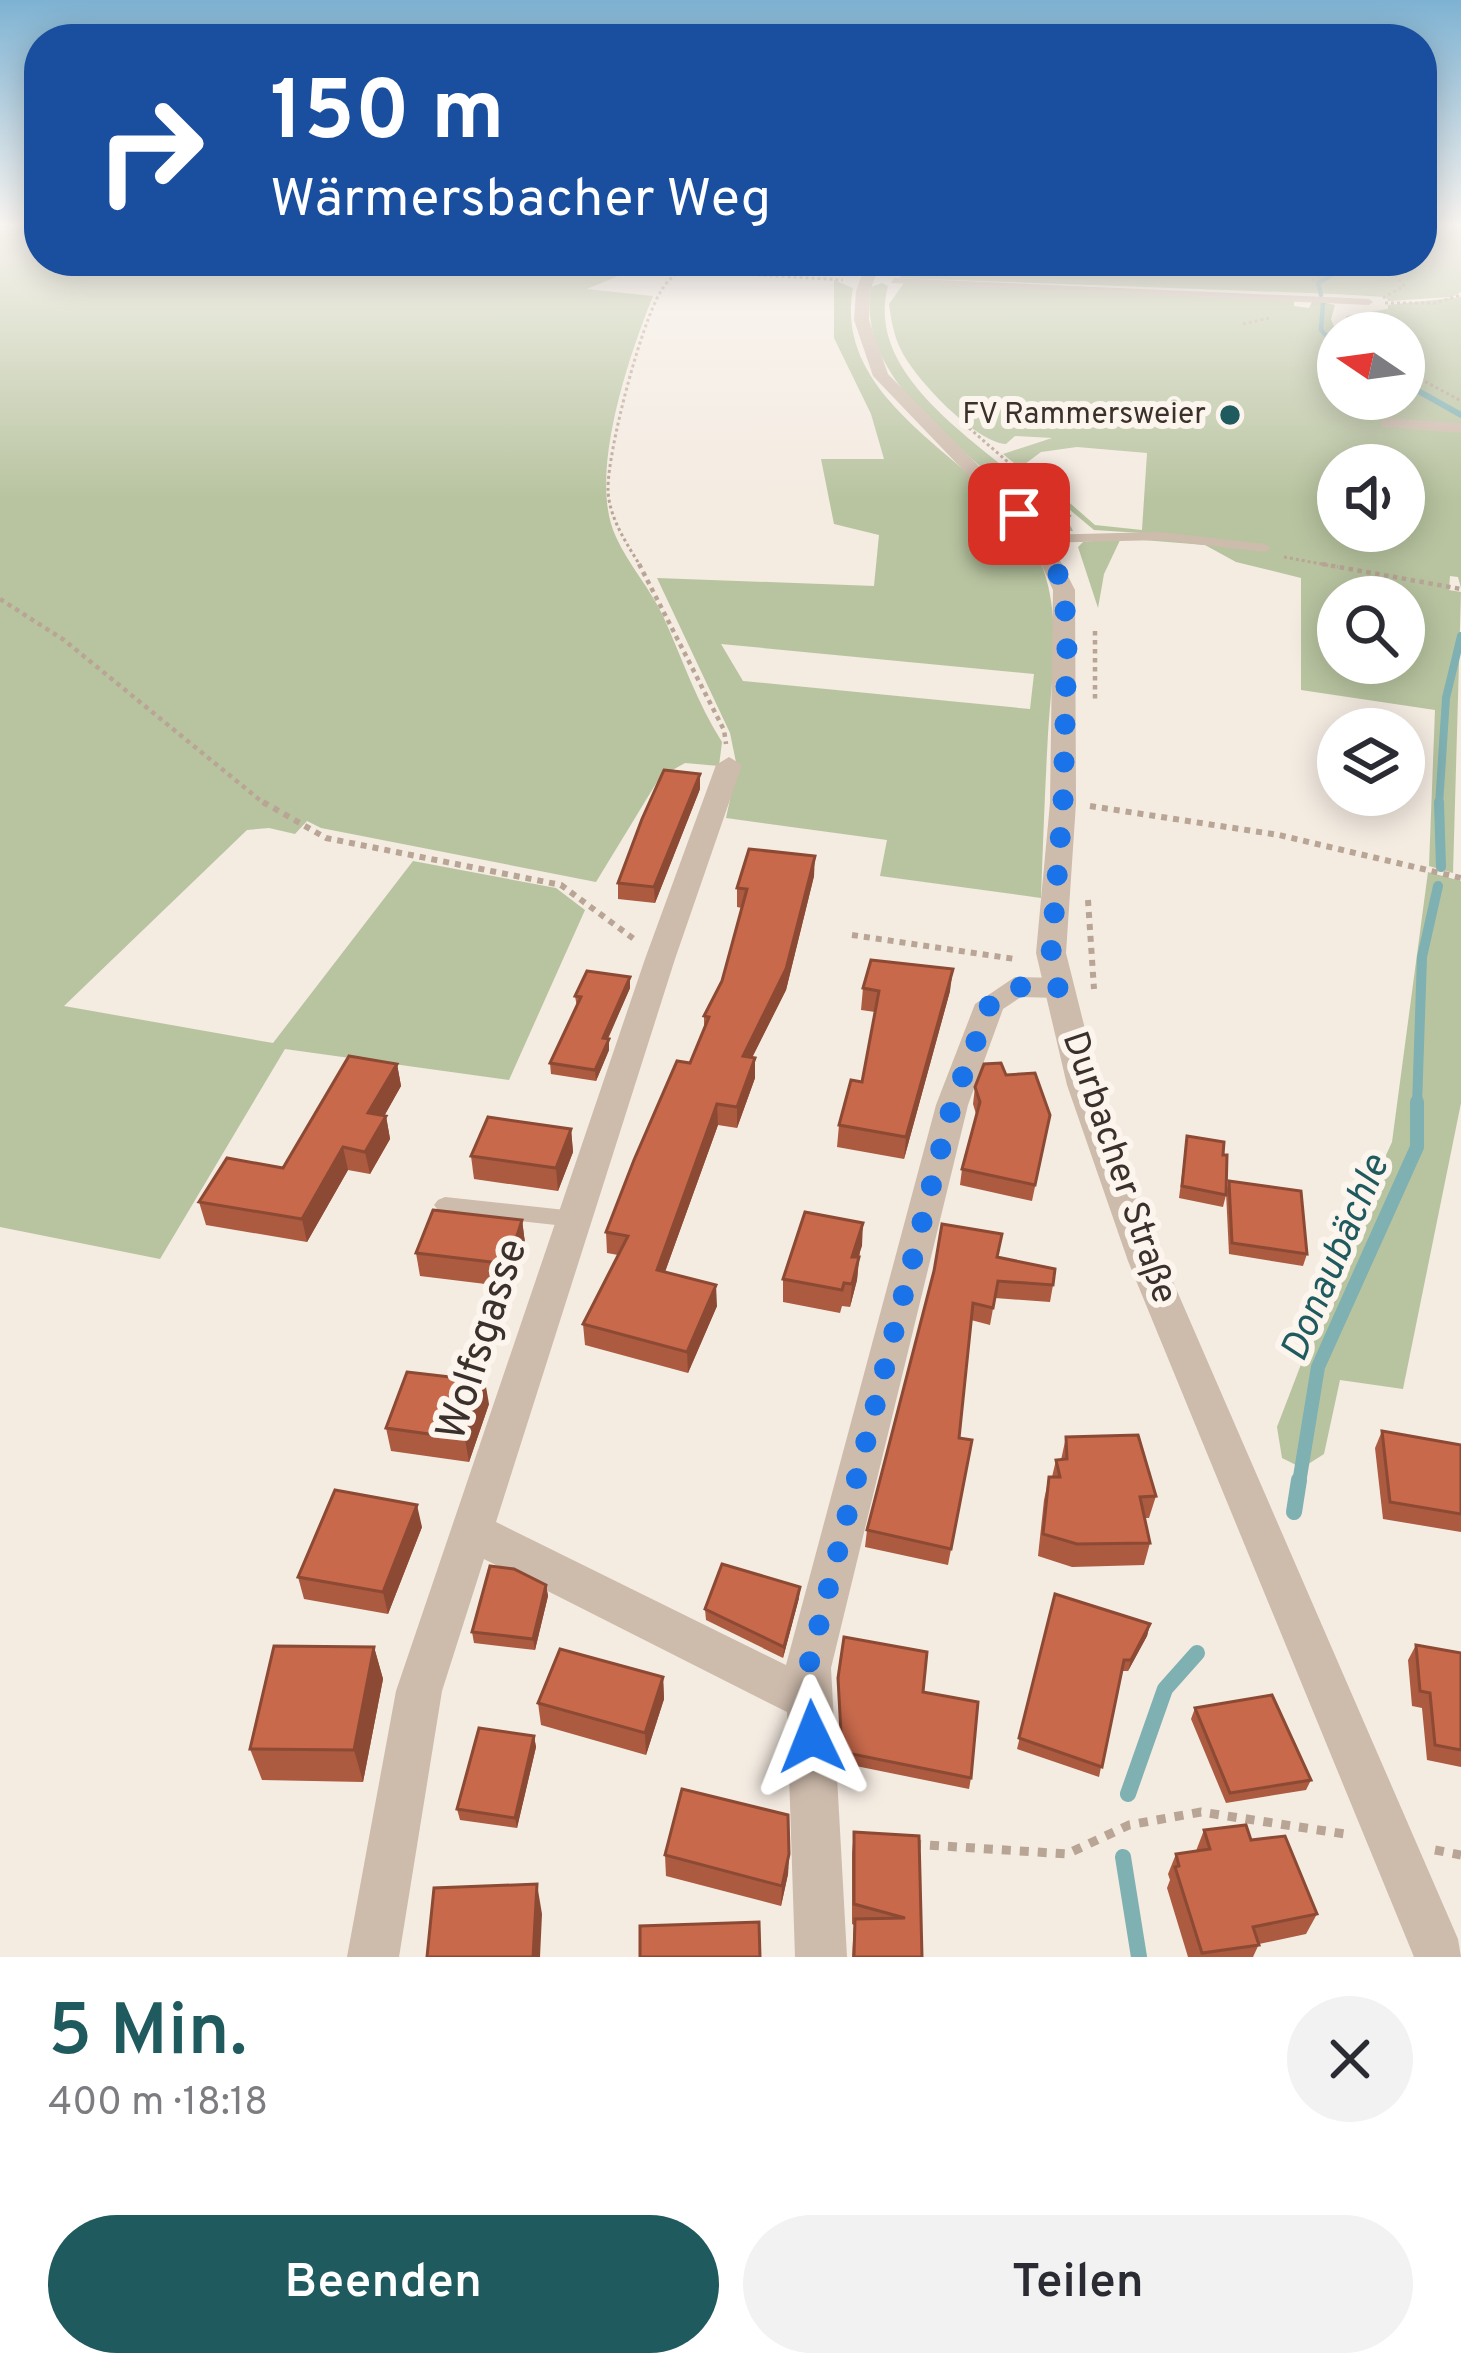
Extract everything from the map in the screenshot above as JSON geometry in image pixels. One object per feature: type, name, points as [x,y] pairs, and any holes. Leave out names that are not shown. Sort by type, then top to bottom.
[{"type":"street","name":"Durbacher Straße","points":[[859,316],[865,346],[881,376],[1040,539],[1064,590],[1063,803],[1051,953],[1083,1085],[1146,1261],[1440,1957]]},
{"type":"street","points":[[1389,423],[1461,428]]},
{"type":"street","name":"Wolfsgasse","points":[[373,1957],[419,1691],[660,959],[729,765]]},
{"type":"street","points":[[821,1957],[808,1668],[952,1105],[990,1004],[1016,987],[1058,988]]},
{"type":"street","points":[[471,1531],[810,1700]]},
{"type":"lane","points":[[1040,539],[1160,536],[1264,548]]},
{"type":"lane","points":[[445,1204],[574,1219]]},
{"type":"path","points":[[650,316],[634,352],[608,490],[620,534],[649,577],[724,730],[729,765]]},
{"type":"path","points":[[1425,381],[1461,401]]},
{"type":"path","points":[[959,420],[1082,526],[1084,535]]},
{"type":"path","points":[[1264,548],[1312,565],[1461,589]]},
{"type":"path","points":[[0,599],[64,640],[277,814],[326,838],[561,885],[660,959]]},
{"type":"path","points":[[1063,803],[1258,831],[1461,878]]},
{"type":"path","points":[[852,935],[1021,960]]},
{"type":"path","points":[[886,1845],[1067,1854],[1129,1826],[1201,1812],[1461,1855]]},
{"type":"green space","points":[[0,316],[645,316],[615,416],[606,482],[608,512],[616,537],[658,606],[722,742],[719,766],[685,763],[660,777],[596,882],[321,828],[307,821],[295,834],[269,828],[247,830],[64,1006],[273,1043],[413,861],[556,888],[585,910],[509,1080],[285,1049],[160,1259],[0,1227]]},
{"type":"green space","points":[[834,316],[852,316],[864,364],[885,396],[1004,508],[1040,560],[1054,633],[1041,898],[880,876],[887,840],[726,818],[737,767],[730,733],[657,578],[874,586],[879,535],[834,524],[821,459],[884,459],[871,414],[834,338]],"holes":[[[721,644],[1034,674],[1030,709],[743,681]]]},
{"type":"green space","points":[[871,316],[885,316],[893,348],[908,377],[930,403],[1057,511],[1073,531],[1048,530],[931,421],[883,359]]},
{"type":"green space","points":[[891,316],[1317,316],[1317,420],[1425,420],[1425,316],[1461,316],[1461,588],[1458,577],[1450,576],[1449,590],[1461,592],[1453,873],[1429,866],[1435,710],[1301,690],[1301,578],[1236,562],[1205,545],[1094,530],[1003,454],[1052,438],[1015,436],[1006,444],[978,433],[932,392],[896,339]],"holes":[[[1077,447],[1147,453],[1142,530],[1095,525],[1025,464],[1041,452]]]},
{"type":"green space","points":[[1121,538],[1104,574],[1098,608],[1078,547],[1083,542]]},
{"type":"green space","points":[[1428,872],[1461,881],[1461,1103],[1403,1389],[1340,1380],[1324,1454],[1302,1468],[1282,1458],[1277,1427],[1356,1221],[1392,1142]]},
{"type":"building","points":[[664,770],[700,774],[654,887],[618,883],[642,819]]},
{"type":"building","points":[[749,849],[815,856],[786,969],[743,1056],[755,1058],[737,1107],[717,1104],[657,1270],[716,1285],[687,1352],[583,1324],[628,1236],[606,1232],[634,1160],[677,1061],[690,1063],[709,1017],[704,1016],[722,981],[747,889],[737,888]]},
{"type":"building","points":[[871,960],[953,969],[906,1137],[839,1125],[851,1080],[862,1082],[879,991],[863,988]]},
{"type":"building","points":[[587,971],[630,977],[603,1038],[609,1039],[595,1070],[550,1063],[581,997],[575,996]]},
{"type":"building","points":[[349,1056],[397,1064],[368,1113],[386,1116],[365,1152],[343,1147],[302,1219],[199,1202],[227,1158],[283,1168]]},
{"type":"building","points":[[1001,1063],[1006,1075],[1035,1073],[1050,1115],[1035,1185],[962,1169],[980,1102],[975,1087],[984,1064]]},
{"type":"building","points":[[488,1117],[571,1129],[556,1168],[471,1156]]},
{"type":"building","points":[[1187,1136],[1224,1142],[1226,1195],[1182,1186]]},
{"type":"building","points":[[1229,1181],[1301,1191],[1307,1254],[1232,1243]]},
{"type":"building","points":[[433,1210],[522,1220],[508,1264],[416,1253]]},
{"type":"building","points":[[805,1212],[863,1223],[852,1257],[859,1257],[852,1284],[844,1283],[842,1290],[783,1279]]},
{"type":"building","points":[[942,1224],[1002,1234],[997,1257],[1055,1269],[1053,1285],[998,1281],[993,1308],[973,1303],[959,1438],[972,1440],[951,1549],[867,1530]]},
{"type":"building","points":[[407,1372],[485,1381],[465,1439],[386,1428]]},
{"type":"building","points":[[1382,1431],[1461,1445],[1461,1514],[1390,1502]]},
{"type":"building","points":[[1138,1435],[1156,1496],[1140,1497],[1150,1543],[1077,1544],[1043,1534],[1049,1477],[1060,1477],[1056,1460],[1067,1459],[1066,1437]]},
{"type":"building","points":[[335,1490],[417,1505],[383,1592],[298,1577]]},
{"type":"building","points":[[722,1564],[800,1587],[784,1647],[705,1609]]},
{"type":"building","points":[[490,1566],[514,1569],[546,1585],[533,1639],[472,1632]]},
{"type":"building","points":[[1055,1594],[1150,1624],[1131,1660],[1124,1660],[1102,1767],[1019,1738]]},
{"type":"building","points":[[844,1637],[927,1652],[923,1692],[978,1702],[971,1778],[842,1752],[838,1678]]},
{"type":"building","points":[[1416,1645],[1461,1653],[1461,1750],[1435,1745],[1430,1693],[1420,1691]]},
{"type":"building","points":[[274,1646],[374,1647],[354,1750],[250,1749]]},
{"type":"building","points":[[560,1649],[663,1677],[645,1733],[538,1703]]},
{"type":"building","points":[[1272,1695],[1311,1780],[1230,1793],[1195,1708]]},
{"type":"building","points":[[479,1728],[534,1736],[515,1818],[457,1809]]},
{"type":"building","points":[[682,1789],[788,1815],[789,1854],[782,1886],[665,1855]]},
{"type":"building","points":[[1246,1825],[1251,1840],[1285,1836],[1317,1914],[1253,1927],[1259,1945],[1202,1953],[1175,1867],[1179,1866],[1176,1854],[1210,1849],[1204,1830]]},
{"type":"building","points":[[854,1832],[919,1836],[922,1957],[854,1957],[855,1919],[905,1918],[854,1904]]},
{"type":"building","points":[[537,1884],[533,1957],[427,1957],[434,1888]]},
{"type":"building","points":[[759,1922],[760,1957],[640,1957],[640,1926]]},
{"type":"waterway","name":"Donaubächle","points":[[1425,395],[1461,415]]},
{"type":"waterway","name":"Donaubächle","points":[[1439,804],[1446,698],[1461,636]]},
{"type":"waterway","name":"Donaubächle","points":[[1439,804],[1441,867]]},
{"type":"waterway","name":"Donaubächle","points":[[1417,1105],[1422,957],[1438,886]]},
{"type":"waterway","name":"Donaubächle","points":[[1299,1483],[1318,1367],[1417,1147],[1417,1105]]},
{"type":"waterway","name":"Donaubächle","points":[[1294,1512],[1299,1480]]},
{"type":"waterway","name":"Donaubächle","points":[[1128,1794],[1165,1689],[1197,1653]]},
{"type":"waterway","name":"Donaubächle","points":[[1123,1857],[1139,1957]]},
{"type":"place","name":"FV Rammersweier","points":[[1230,415]]},
{"type":"route","points":[[812,1737],[808,1668],[952,1105],[990,1004],[1001,992],[1016,987],[1058,988],[1051,953],[1063,803],[1064,590],[1040,539],[1019,514]]}]
